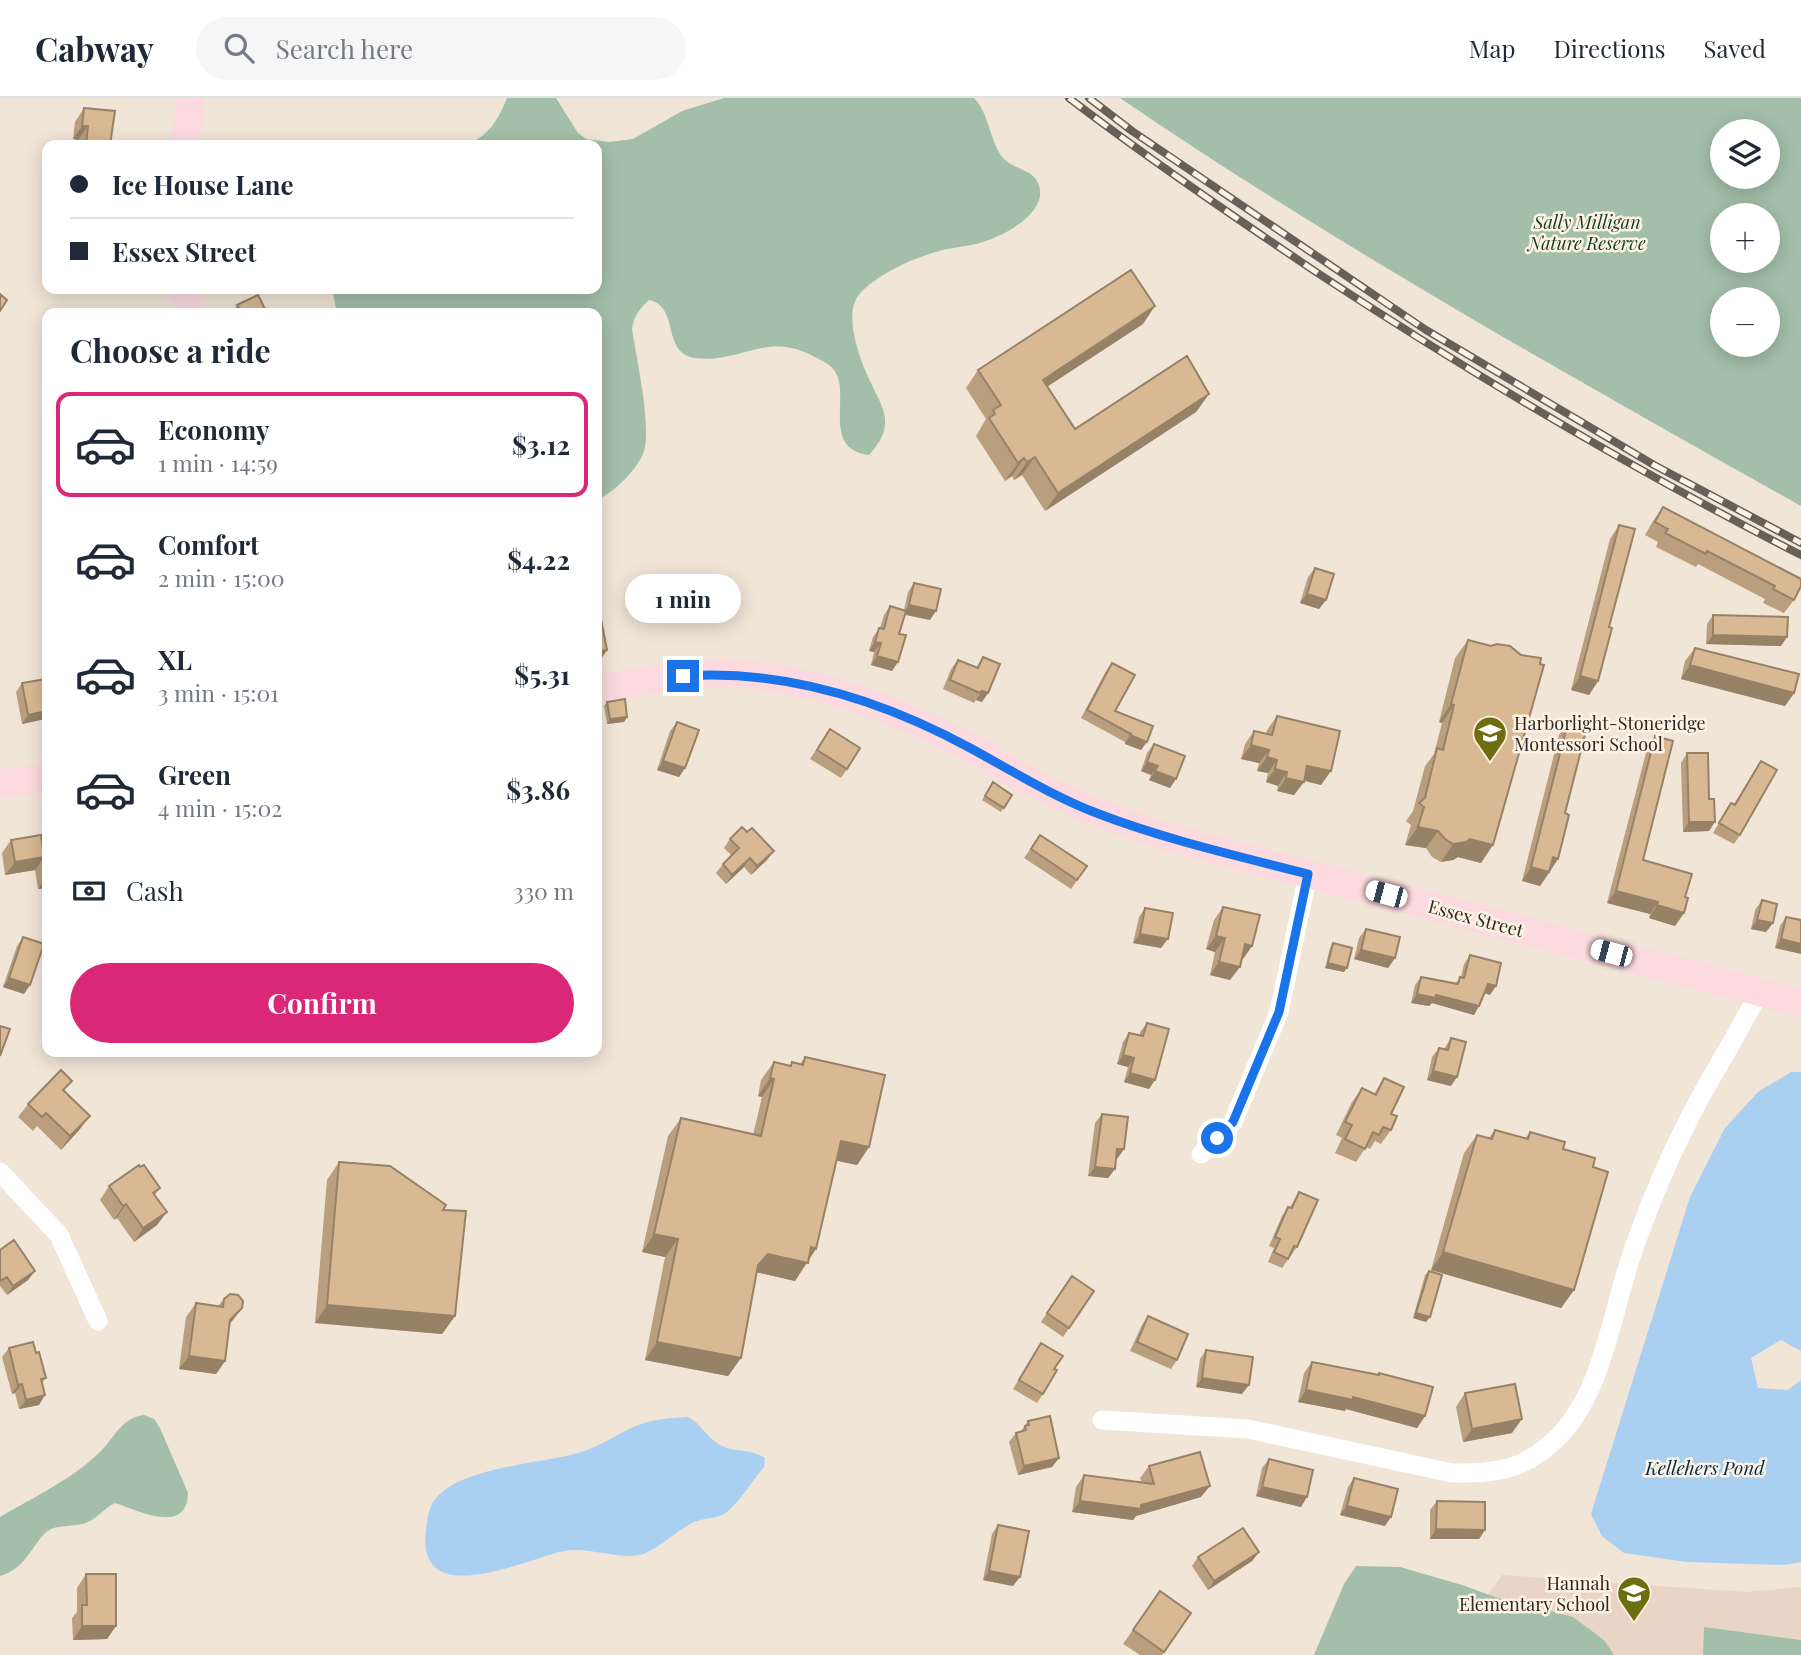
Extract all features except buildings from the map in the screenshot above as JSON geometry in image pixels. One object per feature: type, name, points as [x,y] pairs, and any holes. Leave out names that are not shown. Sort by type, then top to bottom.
[{"type":"main road","points":[[186,140],[191,98]]},
{"type":"main road","name":"Essex Street","points":[[602,688],[665,678],[735,674],[826,689],[910,718],[1057,796],[1100,814],[1167,836],[1801,1003]]},
{"type":"main road","points":[[0,784],[42,778]]},
{"type":"street","points":[[1202,1154],[1233,1122],[1279,1012],[1308,874]]},
{"type":"street","points":[[1102,1420],[1248,1429],[1452,1472],[1484,1474],[1512,1469],[1538,1456],[1563,1431],[1584,1401],[1598,1367],[1634,1246],[1665,1172],[1710,1080],[1732,1045],[1759,992]]},
{"type":"street","points":[[0,1172],[18,1188],[59,1235],[98,1321]]},
{"type":"shaded area","name":"Hannah Elementary School","points":[[1502,1575],[1746,1592],[1801,1587],[1801,1655],[1444,1655]]},
{"type":"green space","points":[[507,98],[556,98],[578,133],[586,139],[594,140],[476,140],[486,133],[500,114]]},
{"type":"green space","points":[[724,98],[974,98],[983,112],[999,153],[1008,163],[1035,178],[1040,193],[1032,212],[1013,228],[983,242],[942,250],[916,259],[883,275],[858,296],[852,316],[855,340],[885,418],[882,436],[869,455],[854,451],[845,442],[841,432],[839,380],[829,365],[795,349],[780,347],[766,347],[711,359],[695,358],[678,348],[664,311],[649,300],[642,306],[632,329],[645,411],[646,443],[635,468],[602,497],[602,308],[336,308],[333,294],[602,294],[602,141],[633,139],[682,111]]},
{"type":"green space","name":"Sally Milligan Nature Reserve","points":[[1120,98],[1801,98],[1801,506],[1456,309],[1286,206]]},
{"type":"green space","points":[[144,1415],[154,1419],[160,1428],[188,1493],[185,1506],[179,1514],[159,1517],[115,1503],[88,1522],[51,1529],[18,1567],[0,1576],[0,1517],[77,1471],[100,1452],[124,1424]]},
{"type":"green space","points":[[1356,1566],[1400,1567],[1498,1598],[1573,1617],[1604,1640],[1614,1655],[1314,1655],[1344,1584]]},
{"type":"green space","points":[[1704,1627],[1801,1640],[1801,1655],[1703,1655]]},
{"type":"water","name":"Kellehers Pond","points":[[1791,1072],[1801,1072],[1801,1351],[1781,1340],[1751,1358],[1758,1388],[1788,1390],[1801,1380],[1801,1562],[1784,1565],[1687,1562],[1624,1553],[1602,1536],[1591,1514],[1690,1197],[1725,1128],[1758,1092]]},
{"type":"water","points":[[688,1417],[722,1446],[765,1458],[764,1467],[737,1502],[723,1515],[692,1523],[656,1547],[635,1556],[584,1550],[564,1551],[499,1570],[464,1576],[437,1569],[430,1561],[425,1540],[432,1504],[458,1482],[499,1469],[578,1453],[647,1422]]},
{"type":"railway","points":[[1069,98],[1254,230],[1435,348],[1616,455],[1801,555]]},
{"type":"railway","points":[[1089,98],[1132,131],[1426,330],[1654,465],[1801,543]]},
{"type":"place","name":"Harborlight-Stoneridge Montessori School","points":[[1490,763]]},
{"type":"place","name":"Hannah Elementary School","points":[[1634,1623]]},
{"type":"route","points":[[683,676],[735,674],[826,689],[910,718],[1057,796],[1100,814],[1167,836],[1308,874],[1279,1012],[1233,1122],[1217,1138]]}]
